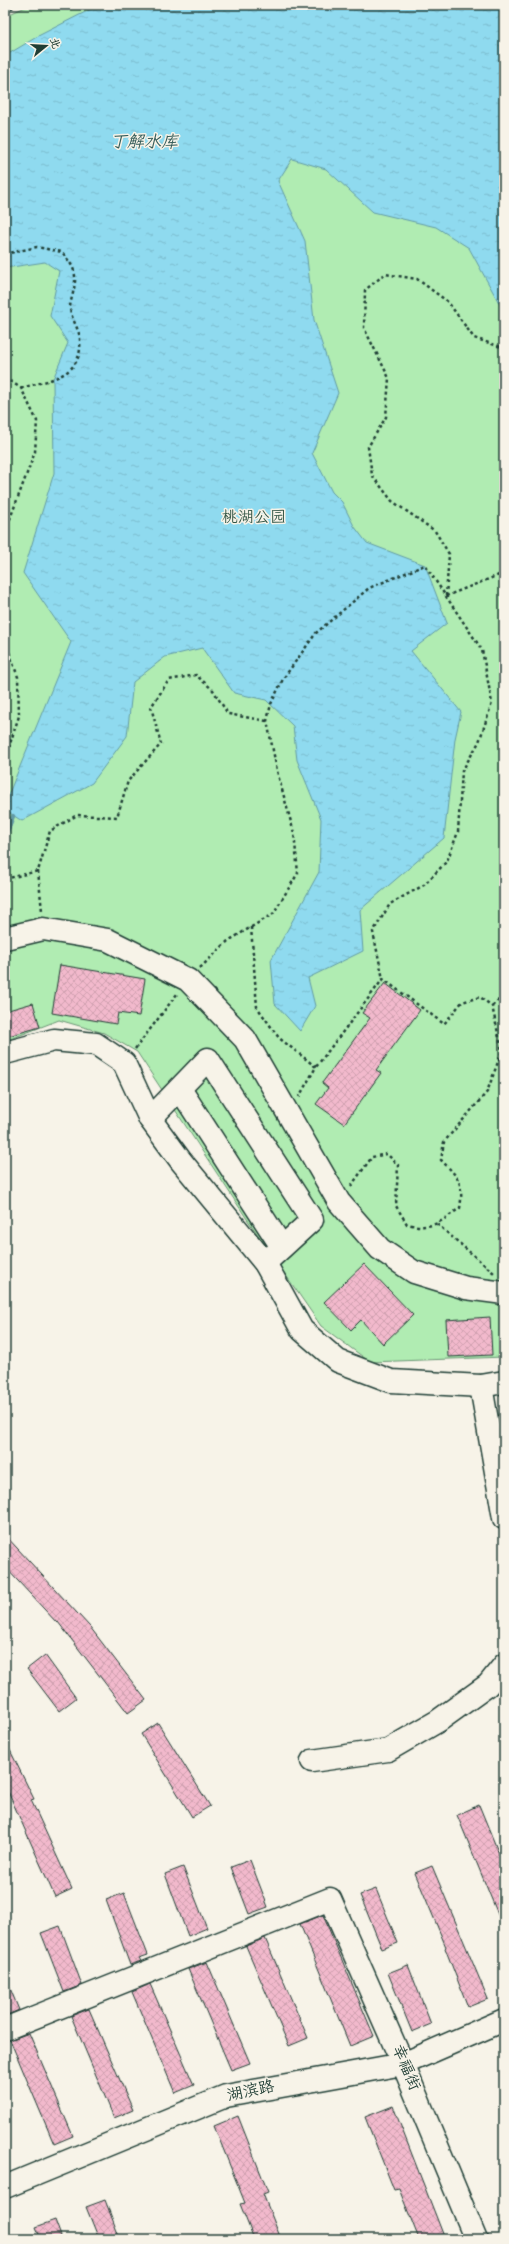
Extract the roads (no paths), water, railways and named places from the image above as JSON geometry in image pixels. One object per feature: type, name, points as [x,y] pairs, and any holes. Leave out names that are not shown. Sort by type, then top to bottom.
[{"type":"street","points":[[5,938],[43,930],[108,940],[188,980],[245,1039],[339,1202],[380,1249],[414,1272],[466,1288],[501,1285]]},
{"type":"street","points":[[5,1053],[54,1040],[96,1044],[124,1063],[150,1119],[181,1161],[265,1263],[302,1330],[338,1361],[391,1381],[481,1386],[504,1382]]},
{"type":"street","points":[[150,1119],[208,1059],[312,1220],[265,1263]]},
{"type":"street","points":[[180,1089],[282,1247]]},
{"type":"street","points":[[481,1386],[504,1518]]},
{"type":"street","points":[[312,1761],[388,1750],[438,1721],[488,1685],[504,1665]]},
{"type":"street","name":"幸福街","points":[[5,2029],[330,1899],[403,2064],[476,2239]]},
{"type":"street","name":"湖滨路","points":[[5,2187],[226,2096],[403,2064],[504,2020]]},
{"type":"water","name":"丁解水库","points":[[99,5],[504,5],[504,312],[469,248],[436,227],[373,212],[326,169],[292,159],[278,181],[305,241],[314,320],[338,393],[312,453],[332,492],[342,502],[354,526],[367,543],[425,565],[447,623],[411,651],[461,712],[455,739],[444,838],[360,910],[363,951],[308,978],[315,1006],[300,1031],[275,1004],[271,960],[319,872],[321,819],[297,760],[293,726],[266,700],[234,693],[202,648],[165,657],[133,682],[127,736],[92,783],[22,821],[5,810],[5,803],[71,642],[23,573],[54,473],[53,379],[68,343],[50,316],[59,271],[45,262],[5,268],[5,56],[40,35]]},
{"type":"waterway","points":[[5,837],[13,816]]},
{"type":"park label","name":"桃湖公园","points":[[254,518]]}]
